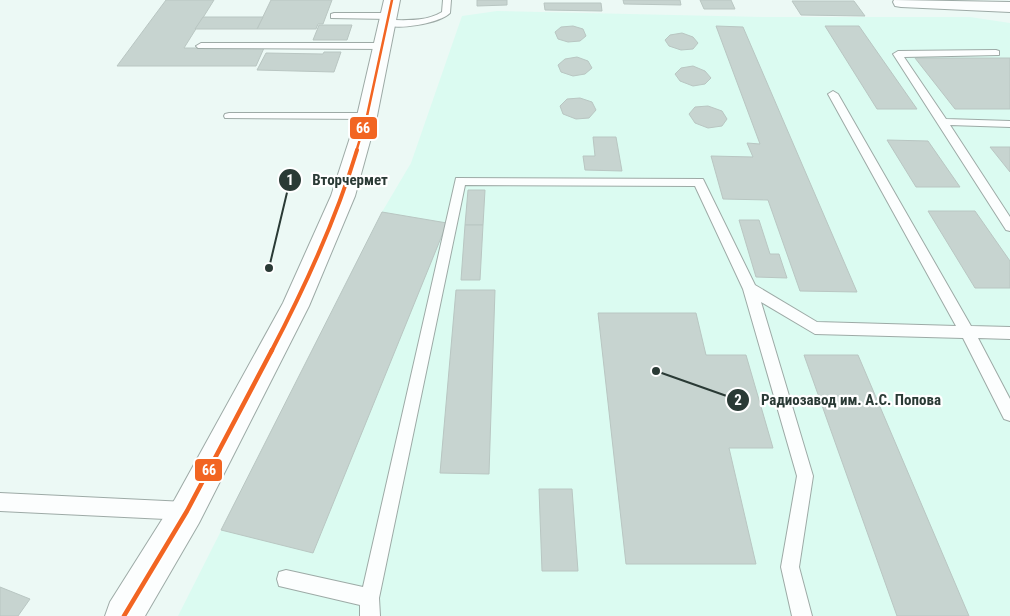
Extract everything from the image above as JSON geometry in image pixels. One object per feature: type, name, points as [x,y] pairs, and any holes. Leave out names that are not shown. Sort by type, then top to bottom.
[{"type":"street","points":[[896,1],[1010,7]]},
{"type":"street","points":[[124,616],[187,511],[295,306],[343,196],[367,116],[387,21]]},
{"type":"lane","points":[[334,16],[387,21],[429,21],[446,13],[447,0]]},
{"type":"lane","points":[[201,46],[387,21]]},
{"type":"lane","points":[[996,53],[898,54],[1010,227]]},
{"type":"lane","points":[[833,94],[967,332],[1010,414]]},
{"type":"lane","points":[[229,116],[367,116]]},
{"type":"lane","points":[[943,122],[1010,124]]},
{"type":"lane","points":[[286,579],[370,607],[460,181],[699,182],[750,289],[805,476],[790,567],[802,616]]},
{"type":"lane","points":[[750,289],[815,328],[1010,333]]},
{"type":"lane","points":[[0,502],[187,511]]},
{"type":"shaded area","points":[[497,11],[762,17],[970,17],[1010,23],[1010,616],[178,616],[382,212],[411,163],[462,16]]},
{"type":"building","points":[[166,0],[214,0],[184,48],[264,48],[256,66],[117,66]]},
{"type":"building","points":[[271,0],[332,0],[323,24],[318,24],[316,29],[257,29]]},
{"type":"building","points":[[477,0],[507,0],[507,5],[477,6]]},
{"type":"building","points":[[623,0],[680,0],[681,5],[624,4]]},
{"type":"building","points":[[700,0],[731,0],[735,9],[704,9]]},
{"type":"building","points":[[792,1],[854,1],[865,16],[801,15]]},
{"type":"building","points":[[544,3],[601,3],[602,11],[545,10]]},
{"type":"building","points":[[203,17],[263,17],[257,29],[195,29]]},
{"type":"building","points":[[319,25],[352,25],[347,40],[313,40]]},
{"type":"building","points":[[573,26],[583,29],[586,36],[580,41],[568,42],[558,39],[555,32],[561,27]]},
{"type":"building","points":[[716,26],[743,27],[857,292],[800,291],[768,200],[723,199],[711,156],[753,157],[747,143],[760,144]]},
{"type":"building","points":[[825,26],[859,26],[917,109],[877,109]]},
{"type":"building","points":[[682,33],[693,37],[698,43],[693,49],[681,50],[669,46],[665,40],[670,35]]},
{"type":"building","points":[[324,52],[341,52],[334,72],[257,70],[266,53],[323,54]]},
{"type":"building","points":[[577,57],[588,61],[592,68],[585,74],[573,76],[561,72],[558,65],[565,59]]},
{"type":"building","points":[[915,58],[1010,58],[1010,109],[955,109]]},
{"type":"building","points":[[693,66],[705,71],[711,78],[705,84],[693,86],[680,81],[675,74],[681,68]]},
{"type":"building","points":[[580,98],[592,102],[596,110],[589,118],[576,119],[563,114],[560,106],[567,99]]},
{"type":"building","points":[[708,106],[722,111],[727,119],[722,126],[708,128],[695,123],[689,114],[695,107]]},
{"type":"building","points":[[593,137],[616,137],[622,171],[585,170],[583,156],[595,156]]},
{"type":"building","points":[[887,140],[928,141],[960,187],[916,187]]},
{"type":"building","points":[[990,147],[1010,147],[1010,172]]},
{"type":"building","points":[[468,190],[485,190],[483,225],[465,225]]},
{"type":"building","points":[[928,211],[975,211],[1010,261],[1010,288],[975,288]]},
{"type":"building","points":[[382,212],[447,223],[313,553],[221,530]]},
{"type":"building","points":[[739,220],[759,220],[770,254],[779,254],[787,278],[756,277]]},
{"type":"building","points":[[465,225],[483,225],[480,280],[461,280]]},
{"type":"building","points":[[456,290],[495,290],[489,474],[440,473]]},
{"type":"building","points":[[598,313],[696,313],[706,355],[746,355],[773,448],[729,448],[756,564],[626,564]]},
{"type":"building","points":[[804,355],[858,355],[969,616],[897,616]]},
{"type":"building","points":[[539,489],[572,489],[578,571],[542,571]]},
{"type":"building","points":[[0,587],[30,599],[18,616],[0,616]]},
{"type":"transit line","name":"66","points":[[124,616],[187,511],[295,306],[343,196],[367,116],[392,0]]},
{"type":"place","name":"Вторчермет","points":[[269,268]]},
{"type":"place","name":"Радиозавод им. А.С. Попова","points":[[656,371]]}]
